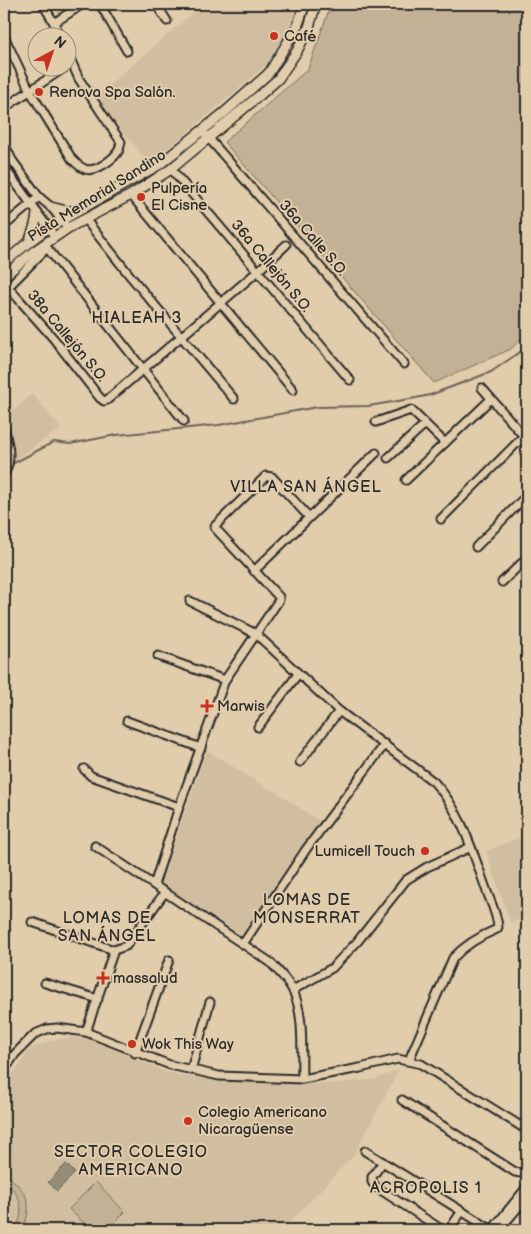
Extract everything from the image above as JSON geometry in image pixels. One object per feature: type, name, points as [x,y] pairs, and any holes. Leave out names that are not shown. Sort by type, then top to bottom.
[{"type":"main road","name":"Pista Memorial Sandino","points":[[4,263],[48,228],[160,164],[270,73],[297,27],[305,4]]},
{"type":"main road","name":"Pista Memorial Sandino","points":[[4,276],[68,228],[131,195],[171,170],[278,79],[297,51],[309,26],[316,4]]},
{"type":"main road","points":[[51,207],[75,212]]},
{"type":"main road","points":[[29,242],[37,214]]},
{"type":"street","points":[[43,4],[56,28]]},
{"type":"street","points":[[54,23],[83,4]]},
{"type":"street","points":[[100,4],[128,51]]},
{"type":"street","points":[[156,4],[167,21]]},
{"type":"street","points":[[4,36],[30,90],[72,159],[80,167],[87,170],[107,162],[118,150],[121,142],[78,78]]},
{"type":"street","points":[[4,108],[49,78]]},
{"type":"street","name":"36a Calle S.O.","points":[[202,130],[404,364]]},
{"type":"street","points":[[4,143],[12,160],[39,196],[51,207],[68,228]]},
{"type":"street","points":[[12,160],[4,167],[55,237]]},
{"type":"street","name":"36a Callejón S.O.","points":[[171,170],[350,380]]},
{"type":"street","points":[[131,195],[293,390]]},
{"type":"street","points":[[4,226],[39,196]]},
{"type":"street","points":[[85,218],[234,398]]},
{"type":"street","points":[[144,369],[258,271],[286,244]]},
{"type":"street","points":[[6,289],[45,246],[184,421]]},
{"type":"street","name":"38a Callejón S.O.","points":[[6,289],[54,339],[104,401],[144,369]]},
{"type":"street","points":[[441,519],[526,438],[482,388]]},
{"type":"street","points":[[406,480],[491,399]]},
{"type":"street","points":[[376,422],[411,410],[445,443]]},
{"type":"street","points":[[388,458],[425,424]]},
{"type":"street","points":[[4,428],[9,453],[5,472]]},
{"type":"street","points":[[254,571],[376,453]]},
{"type":"street","points":[[154,885],[179,807],[225,680],[279,598],[215,526],[266,476],[272,477],[309,517]]},
{"type":"street","points":[[476,547],[527,495]]},
{"type":"street","points":[[502,582],[527,558]]},
{"type":"street","points":[[190,601],[256,634],[339,710],[434,782],[446,794],[454,808],[471,847],[498,927],[462,948],[453,958],[409,1060]]},
{"type":"street","points":[[158,656],[225,680]]},
{"type":"street","points":[[258,727],[298,674]]},
{"type":"street","points":[[300,762],[339,710]]},
{"type":"street","points":[[127,721],[201,748]]},
{"type":"street","points":[[243,944],[307,848],[385,744]]},
{"type":"street","points":[[84,769],[91,776],[179,807]]},
{"type":"street","points":[[95,846],[270,962],[282,974],[293,990],[299,1008],[302,1079]]},
{"type":"street","points":[[293,990],[332,968],[357,942],[406,880],[426,867],[471,847]]},
{"type":"street","points":[[32,922],[114,950],[126,946],[165,892]]},
{"type":"street","points":[[86,1032],[114,950]]},
{"type":"street","points":[[135,1053],[168,960]]},
{"type":"street","points":[[45,983],[98,999]]},
{"type":"street","points":[[191,1070],[210,1002]]},
{"type":"street","points":[[4,1071],[15,1054],[35,1034],[46,1029],[56,1028],[86,1032],[135,1053],[170,1065],[219,1076],[302,1079],[360,1068],[398,1058],[421,1064],[527,1130]]},
{"type":"street","points":[[402,1100],[515,1172],[520,1173],[527,1168]]},
{"type":"street","points":[[365,1151],[492,1230],[527,1187]]},
{"type":"street","points":[[383,1162],[372,1177],[372,1182],[376,1187],[441,1229],[446,1230],[451,1227],[462,1211]]},
{"type":"street","points":[[499,1230],[527,1197]]},
{"type":"shaded area","points":[[203,4],[299,4],[285,39],[271,61],[150,164],[94,98]]},
{"type":"shaded area","points":[[331,4],[527,4],[527,333],[511,349],[434,383],[224,142],[308,69]]},
{"type":"shaded area","points":[[32,394],[61,428],[19,457],[4,462],[4,414],[14,410]]},
{"type":"shaded area","points":[[206,750],[273,790],[321,822],[242,935],[161,883]]},
{"type":"shaded area","points":[[527,835],[527,918],[510,922],[486,851]]},
{"type":"shaded area","name":"Colegio Americano Nicaragüense","points":[[74,1037],[89,1039],[166,1072],[196,1078],[242,1082],[333,1084],[375,1079],[399,1070],[354,1155],[282,1230],[4,1230],[4,1087],[31,1048],[53,1040]]},
{"type":"shaded area","points":[[66,1164],[75,1173],[57,1191],[48,1182]]},
{"type":"shaded area","points":[[4,1174],[18,1185],[26,1198],[28,1213],[21,1230],[15,1230],[20,1216],[20,1203],[10,1186],[4,1182]]},
{"type":"shaded area","points":[[96,1182],[125,1212],[107,1230],[91,1230],[69,1209]]},
{"type":"waterway","points":[[10,465],[54,442],[70,444],[116,435],[219,425],[317,407],[369,406],[430,395],[491,372],[527,347]]},
{"type":"place","name":"Café","points":[[274,36]]},
{"type":"place","name":"Renova Spa Salón.","points":[[39,92]]},
{"type":"place","name":"Pulpería El Cisne","points":[[141,197]]},
{"type":"place","name":"Marwis","points":[[207,706]]},
{"type":"place","name":"Lumicell Touch","points":[[425,851]]},
{"type":"place","name":"massalud","points":[[103,978]]},
{"type":"place","name":"Wok This Way","points":[[132,1044]]},
{"type":"place","name":"Colegio Americano Nicaragüense","points":[[188,1121]]},
{"type":"district","name":"HIALEAH 3","points":[[137,318]]},
{"type":"district","name":"VILLA SAN ÁNGEL","points":[[306,487]]},
{"type":"district","name":"LOMAS DE MONSERRAT","points":[[307,909]]},
{"type":"district","name":"LOMAS DE SAN ÁNGEL","points":[[107,927]]},
{"type":"district","name":"SECTOR COLEGIO AMERICANO","points":[[131,1161]]},
{"type":"district","name":"ACROPOLIS 1","points":[[426,1188]]}]
